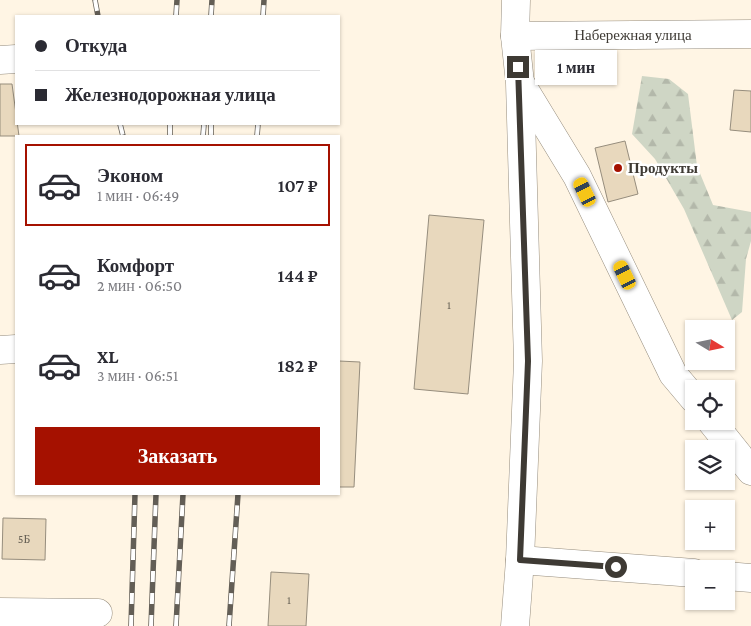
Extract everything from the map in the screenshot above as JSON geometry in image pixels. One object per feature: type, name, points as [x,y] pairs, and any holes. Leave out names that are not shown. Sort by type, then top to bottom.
[{"type":"street","points":[[515,626],[520,560],[528,361],[520,83],[515,36],[516,0]]},
{"type":"street","name":"Набережная улица","points":[[515,36],[751,34]]},
{"type":"street","points":[[0,60],[15,59]]},
{"type":"street","points":[[520,83],[577,176],[673,374],[685,389]]},
{"type":"street","points":[[0,350],[15,349]]},
{"type":"street","points":[[718,430],[751,471]]},
{"type":"street","points":[[520,560],[685,572]]},
{"type":"street","points":[[735,577],[751,578]]},
{"type":"street","points":[[0,612],[98,613]]},
{"type":"green space","points":[[642,76],[669,79],[688,94],[697,166],[713,205],[751,212],[751,241],[746,259],[742,312],[732,320],[684,209],[655,159],[632,134]]},
{"type":"building","points":[[0,84],[12,84],[15,125],[18,125],[19,135],[0,136]]},
{"type":"building","points":[[734,90],[751,91],[751,132],[730,130]]},
{"type":"building","points":[[625,141],[638,194],[608,202],[595,148]]},
{"type":"building","points":[[429,215],[484,220],[468,394],[414,389]]},
{"type":"building","points":[[340,361],[360,362],[354,487],[340,487]]},
{"type":"building","points":[[3,518],[46,519],[45,560],[2,559]]},
{"type":"building","points":[[271,572],[309,574],[306,626],[268,626]]},
{"type":"railway","points":[[95,0],[98,15]]},
{"type":"railway","points":[[176,15],[177,0]]},
{"type":"railway","points":[[211,15],[212,0]]},
{"type":"railway","points":[[263,15],[264,0]]},
{"type":"railway","points":[[120,125],[123,135]]},
{"type":"railway","points":[[170,125],[170,135]]},
{"type":"railway","points":[[203,135],[204,125]]},
{"type":"railway","points":[[211,125],[211,135]]},
{"type":"railway","points":[[257,135],[258,125]]},
{"type":"railway","points":[[131,626],[135,495]]},
{"type":"railway","points":[[151,626],[156,495]]},
{"type":"railway","points":[[176,626],[183,495]]},
{"type":"railway","points":[[229,626],[238,495]]},
{"type":"place","name":"Продукты","points":[[618,168]]},
{"type":"route","points":[[518,67],[528,361],[520,560],[616,567]]}]
